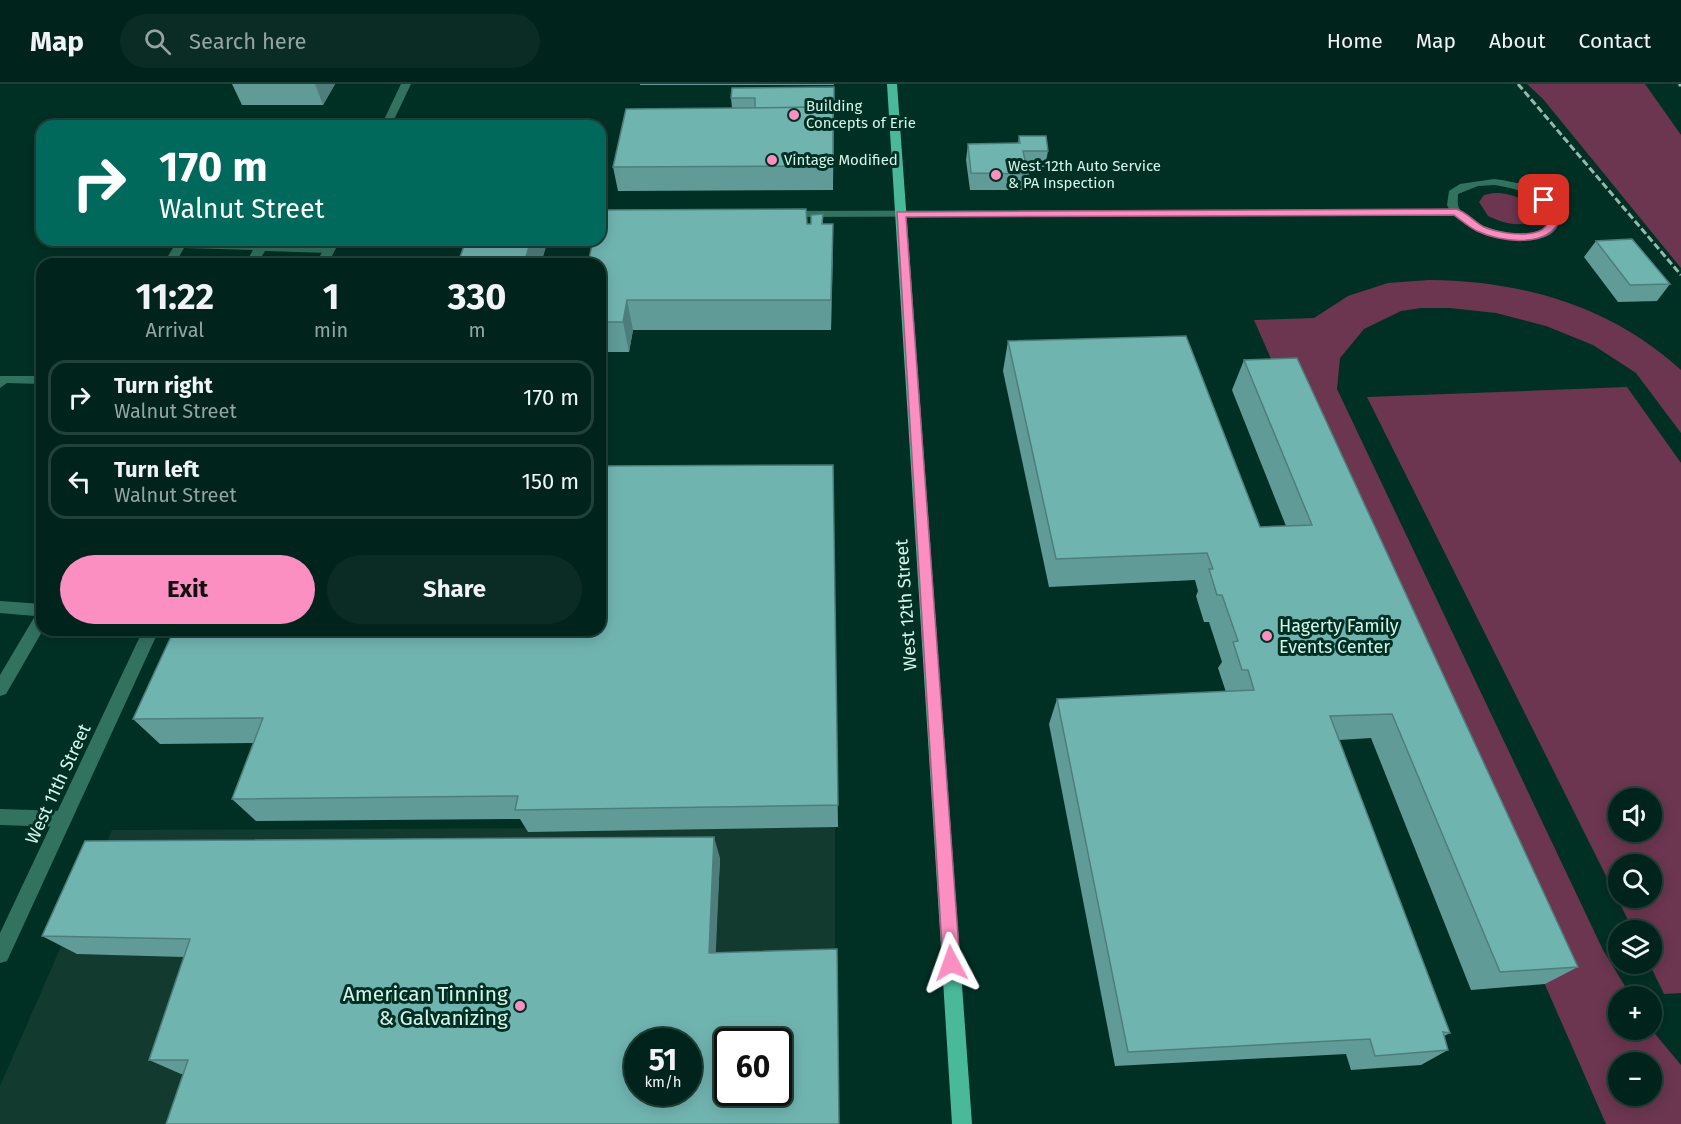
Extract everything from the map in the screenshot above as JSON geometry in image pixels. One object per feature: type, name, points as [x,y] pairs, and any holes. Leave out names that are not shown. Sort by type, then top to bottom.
[{"type":"main road","name":"West 12th Street","points":[[892,84],[962,1124]]},
{"type":"street","points":[[389,120],[406,84]]},
{"type":"street","points":[[773,214],[1456,212],[1480,229],[1514,237],[1531,237],[1544,233],[1552,227],[1555,219],[1544,200],[1531,192],[1516,186],[1484,181],[1470,182],[1453,193],[1452,205],[1456,212]]},
{"type":"street","points":[[0,384],[3,379],[36,380]]},
{"type":"street","points":[[0,607],[36,610]]},
{"type":"street","points":[[0,689],[36,628]]},
{"type":"street","name":"West 11th Street","points":[[0,954],[148,636]]},
{"type":"street","points":[[0,817],[63,819]]},
{"type":"shaded area","points":[[1527,84],[1645,84],[1681,135],[1681,268],[1543,99]]},
{"type":"shaded area","points":[[1494,193],[1520,198],[1530,206],[1537,217],[1526,223],[1513,224],[1488,216],[1479,202],[1484,195]]},
{"type":"shaded area","points":[[1429,280],[1498,285],[1532,292],[1564,301],[1625,329],[1654,348],[1681,370],[1681,433],[1636,373],[1593,345],[1546,326],[1496,313],[1450,308],[1421,308],[1401,311],[1364,329],[1340,358],[1337,389],[1608,958],[1608,974],[1618,974],[1625,986],[1608,986],[1608,1040],[1660,1040],[1681,1065],[1681,1124],[1606,1124],[1254,320],[1314,318],[1348,296],[1388,283]]},
{"type":"shaded area","points":[[1627,387],[1681,463],[1681,993],[1664,994],[1654,974],[1662,974],[1662,920],[1628,920],[1622,908],[1662,908],[1662,854],[1608,854],[1608,880],[1367,397]]},
{"type":"shaded area","name":"American Tinning & Galvanizing","points":[[835,827],[835,1124],[0,1124],[0,1086],[112,830]]},
{"type":"building","points":[[834,87],[834,109],[833,107],[755,108],[755,98],[731,98],[732,88]]},
{"type":"building","points":[[833,107],[833,166],[613,167],[626,109]]},
{"type":"building","points":[[1019,136],[1046,136],[1048,151],[1023,151],[1028,174],[971,173],[968,144],[1020,143]]},
{"type":"building","points":[[806,209],[807,224],[811,224],[811,215],[823,214],[822,224],[833,224],[831,300],[627,300],[623,322],[606,322],[606,258],[589,258],[592,246],[606,246],[606,210]]},
{"type":"building","points":[[1632,239],[1670,284],[1630,285],[1596,241]]},
{"type":"building","points":[[464,246],[529,246],[526,258],[460,258]]},
{"type":"building","points":[[1186,336],[1260,527],[1312,525],[1244,360],[1297,358],[1578,967],[1500,972],[1392,714],[1330,716],[1450,1033],[1443,1032],[1448,1050],[1375,1056],[1370,1039],[1128,1052],[1057,699],[1254,690],[1248,670],[1242,670],[1233,642],[1238,641],[1222,595],[1217,595],[1209,569],[1213,569],[1207,553],[1056,559],[1008,341]]},
{"type":"building","points":[[833,465],[838,805],[515,810],[518,796],[232,799],[263,718],[133,719],[171,636],[606,636],[606,466]]},
{"type":"building","name":"American Tinning & Galvanizing","points":[[714,837],[709,953],[837,949],[839,1124],[166,1124],[188,1060],[149,1060],[190,939],[42,936],[85,841]]},
{"type":"railway","points":[[1518,84],[1681,275]]},
{"type":"place","name":"Building Concepts of Erie","points":[[794,115]]},
{"type":"place","name":"Vintage Modified","points":[[772,160]]},
{"type":"place","name":"West 12th Auto Service & PA Inspection","points":[[996,175]]},
{"type":"place","name":"Hagerty Family Events Center","points":[[1267,636]]},
{"type":"place","name":"American Tinning & Galvanizing","points":[[520,1006]]},
{"type":"route","points":[[951,963],[901,214],[1456,212],[1480,229],[1514,237],[1531,237],[1544,233],[1552,227],[1555,219],[1544,200]]}]
